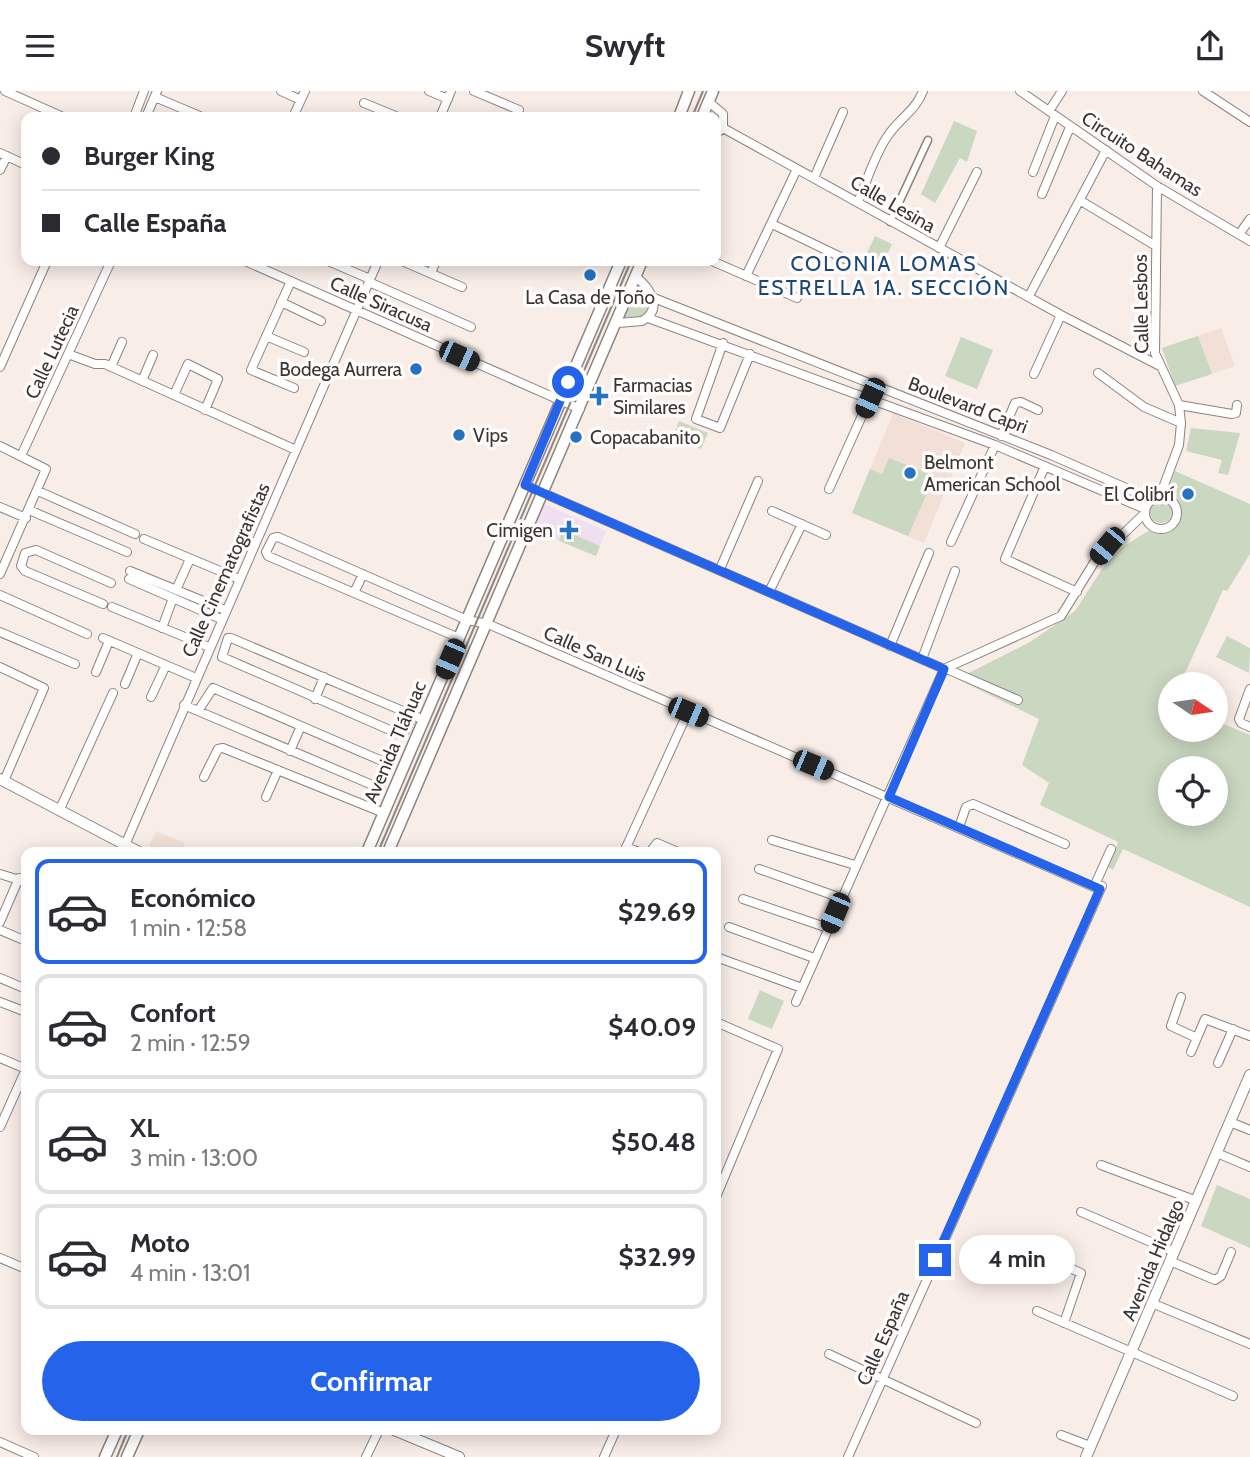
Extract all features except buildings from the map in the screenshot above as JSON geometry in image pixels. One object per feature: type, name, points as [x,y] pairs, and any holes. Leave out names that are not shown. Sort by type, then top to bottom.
[{"type":"main road","points":[[681,112],[689,91]]},
{"type":"main road","name":"Avenida Tláhuac","points":[[368,847],[619,266]]},
{"type":"main road","name":"Avenida Tláhuac","points":[[390,847],[618,323],[640,266]]},
{"type":"main road","points":[[105,1457],[115,1435]]},
{"type":"main road","points":[[127,1457],[137,1435]]},
{"type":"street","points":[[5,91],[52,112]]},
{"type":"street","points":[[281,91],[301,100]]},
{"type":"street","points":[[295,112],[305,91]]},
{"type":"street","points":[[429,91],[449,95],[442,112]]},
{"type":"street","points":[[474,91],[519,110]]},
{"type":"street","points":[[858,202],[884,140],[895,124],[917,107],[923,91]]},
{"type":"street","name":"Circuito Bahamas","points":[[1020,91],[1157,186],[1250,241]]},
{"type":"street","points":[[1033,172],[1062,91]]},
{"type":"street","points":[[1203,91],[1250,122]]},
{"type":"street","points":[[136,112],[142,92]]},
{"type":"street","points":[[148,112],[156,94],[192,112]]},
{"type":"street","points":[[711,96],[723,114],[723,128]]},
{"type":"street","points":[[364,103],[386,112]]},
{"type":"street","points":[[814,178],[843,112]]},
{"type":"street","points":[[1042,194],[1070,127]]},
{"type":"street","name":"Calle Lesina","points":[[723,128],[1060,315],[1158,365]]},
{"type":"street","points":[[890,222],[928,140]]},
{"type":"street","points":[[1029,296],[1058,237],[1082,201],[1105,151]]},
{"type":"street","points":[[0,170],[4,154],[21,162]]},
{"type":"street","points":[[747,276],[797,169]]},
{"type":"street","points":[[939,248],[977,171]]},
{"type":"street","name":"Calle Lesbos","points":[[1157,186],[1154,341],[1158,365],[1179,405],[1181,423],[1179,445],[1160,496]]},
{"type":"street","points":[[1082,201],[1156,246]]},
{"type":"street","points":[[1240,233],[1250,219]]},
{"type":"street","points":[[772,224],[845,259]]},
{"type":"street","points":[[721,265],[797,298]]},
{"type":"street","points":[[0,367],[45,266]]},
{"type":"street","name":"Calle Lutecia","points":[[21,456],[109,266]]},
{"type":"street","name":"Calle Siracusa","points":[[256,266],[359,306],[580,409]]},
{"type":"street","points":[[338,266],[471,327]]},
{"type":"street","name":"Calle Cinematografistas","points":[[124,847],[376,266]]},
{"type":"street","points":[[414,266],[462,287]]},
{"type":"street","points":[[430,273],[434,266]]},
{"type":"street","points":[[618,323],[648,318],[654,299],[650,288],[636,277]]},
{"type":"street","points":[[291,281],[251,370],[294,389]]},
{"type":"street","name":"Boulevard Capri","points":[[654,299],[1001,436],[1151,499]]},
{"type":"street","points":[[281,302],[321,321]]},
{"type":"street","points":[[1034,374],[1060,315]]},
{"type":"street","name":"Boulevard Capri","points":[[648,318],[723,343],[1045,465],[1144,511]]},
{"type":"street","points":[[266,335],[304,352]]},
{"type":"street","points":[[111,367],[122,342]]},
{"type":"street","points":[[723,343],[696,419],[720,428],[750,354]]},
{"type":"street","points":[[68,354],[111,367],[296,450]]},
{"type":"street","points":[[142,381],[153,355]]},
{"type":"street","points":[[174,395],[188,364],[218,379],[205,409]]},
{"type":"street","points":[[1098,373],[1144,407],[1181,423]]},
{"type":"street","points":[[829,489],[870,398]]},
{"type":"street","points":[[1001,436],[1015,403],[1021,402],[1038,410]]},
{"type":"street","points":[[1179,405],[1232,414],[1236,413],[1237,405]]},
{"type":"street","points":[[0,446],[46,469],[0,574]]},
{"type":"street","points":[[951,542],[995,446]]},
{"type":"street","points":[[1045,465],[1005,559],[1077,592]]},
{"type":"street","points":[[720,569],[758,481]]},
{"type":"street","points":[[525,485],[1018,700]]},
{"type":"street","points":[[38,491],[135,534]]},
{"type":"street","points":[[796,1002],[855,865],[889,797],[946,669],[1061,616],[1107,546],[1144,511],[1151,499],[1160,496],[1174,503],[1177,514],[1173,524],[1158,529],[1149,524],[1144,511]]},
{"type":"street","points":[[0,507],[27,514],[127,552]]},
{"type":"street","points":[[772,512],[826,535]]},
{"type":"street","points":[[769,592],[802,524]]},
{"type":"street","name":"Calle San Luis","points":[[354,593],[268,556],[266,552],[273,538],[278,537],[467,620],[488,624],[1099,887]]},
{"type":"street","points":[[144,539],[239,579]]},
{"type":"street","points":[[10,550],[23,557]]},
{"type":"street","points":[[111,583],[36,550],[31,550],[23,557],[21,566],[25,571],[209,647]]},
{"type":"street","points":[[890,646],[929,553]]},
{"type":"street","points":[[162,628],[190,559]]},
{"type":"street","points":[[922,659],[955,571]]},
{"type":"street","points":[[363,574],[354,593],[459,638]]},
{"type":"street","points":[[129,575],[225,610]]},
{"type":"street","points":[[175,594],[221,619]]},
{"type":"street","points":[[0,595],[87,634]]},
{"type":"street","points":[[0,632],[75,664]]},
{"type":"street","points":[[412,715],[404,733],[399,734],[315,699],[222,657],[221,654],[228,638],[231,638],[424,720]]},
{"type":"street","points":[[96,672],[106,639],[196,678]]},
{"type":"street","points":[[125,684],[138,653]]},
{"type":"street","points":[[151,697],[166,665]]},
{"type":"street","points":[[0,667],[43,685],[44,692],[2,780],[60,809],[122,847]]},
{"type":"street","points":[[315,699],[324,677]]},
{"type":"street","points":[[184,705],[290,751],[380,786],[388,762],[213,688],[198,711]]},
{"type":"street","points":[[1250,689],[1239,715],[1241,723],[1250,727]]},
{"type":"street","points":[[60,809],[113,693]]},
{"type":"street","points":[[626,847],[688,712]]},
{"type":"street","points":[[290,751],[301,726]]},
{"type":"street","points":[[204,777],[218,749],[223,748],[384,813]]},
{"type":"street","points":[[266,797],[278,770]]},
{"type":"street","points":[[959,827],[966,807],[973,804],[1065,844]]},
{"type":"street","points":[[772,840],[855,865]]},
{"type":"street","points":[[1099,887],[1111,849]]},
{"type":"street","points":[[760,869],[841,898]]},
{"type":"street","points":[[0,874],[21,880]]},
{"type":"street","points":[[0,922],[21,882]]},
{"type":"street","name":"Calle España","points":[[848,1457],[1099,887]]},
{"type":"street","points":[[743,899],[828,928]]},
{"type":"street","points":[[729,927],[814,958]]},
{"type":"street","points":[[0,930],[21,939]]},
{"type":"street","points":[[721,959],[802,988]]},
{"type":"street","points":[[0,978],[21,987]]},
{"type":"street","points":[[1181,997],[1171,1026],[1197,1038]]},
{"type":"street","points":[[0,1002],[21,1011]]},
{"type":"street","points":[[1191,1052],[1205,1019],[1250,1036]]},
{"type":"street","points":[[721,1024],[778,1049],[721,1185]]},
{"type":"street","points":[[1218,1063],[1233,1029]]},
{"type":"street","points":[[0,1058],[21,1067]]},
{"type":"street","points":[[0,1126],[21,1080]]},
{"type":"street","name":"Avenida Hidalgo","points":[[1086,1457],[1249,1080]]},
{"type":"street","points":[[1230,1122],[1250,1131]]},
{"type":"street","points":[[1217,1153],[1250,1167]]},
{"type":"street","points":[[1101,1165],[1197,1201]]},
{"type":"street","points":[[1080,1212],[1215,1280],[1221,1276],[1231,1252]]},
{"type":"street","points":[[0,1258],[21,1267]]},
{"type":"street","points":[[1056,1262],[1081,1273],[1064,1323]]},
{"type":"street","points":[[1154,1304],[1250,1344]]},
{"type":"street","points":[[1037,1311],[1233,1396]]},
{"type":"street","points":[[829,1354],[881,1381],[976,1423]]},
{"type":"street","points":[[1061,1434],[1090,1446]]},
{"type":"street","points":[[366,1457],[377,1435]]},
{"type":"street","points":[[406,1435],[459,1457]]},
{"type":"street","points":[[604,1457],[614,1435]]},
{"type":"street","points":[[0,1442],[34,1457]]},
{"type":"shaded area","points":[[1221,328],[1235,366],[1175,386],[1162,348]]},
{"type":"shaded area","name":"Belmont American School","points":[[893,413],[965,443],[924,543],[852,513]]},
{"type":"shaded area","name":"Cimigen","points":[[542,503],[606,531],[596,556],[531,529]]},
{"type":"shaded area","points":[[156,831],[185,843],[183,847],[149,846]]},
{"type":"green space","points":[[954,121],[977,131],[967,162],[960,158],[935,203],[921,194]]},
{"type":"green space","points":[[875,236],[892,244],[884,262],[867,253]]},
{"type":"green space","points":[[638,282],[647,288],[651,308],[640,317],[621,320]]},
{"type":"green space","points":[[1198,336],[1212,374],[1175,386],[1162,348]]},
{"type":"green space","points":[[961,337],[993,350],[977,389],[945,376]]},
{"type":"green space","points":[[679,421],[708,433],[701,449],[673,437]]},
{"type":"green space","points":[[1191,428],[1240,433],[1228,475],[1218,473],[1222,460],[1186,451]]},
{"type":"green space","points":[[889,458],[935,476],[908,536],[852,513],[870,469],[882,474]]},
{"type":"green space","points":[[1175,471],[1250,504],[1250,554],[1227,591],[1223,590],[1185,672],[1158,672],[1158,742],[1228,742],[1228,726],[1250,735],[1250,907],[1123,849],[1113,870],[1108,867],[1118,842],[1040,805],[1049,783],[1022,765],[1039,719],[957,679],[1030,642],[1075,611],[1102,569],[1121,548],[1153,528],[1164,529],[1173,524],[1177,508],[1166,496]]},
{"type":"green space","points":[[1161,501],[1169,504],[1172,512],[1169,520],[1161,523],[1153,520],[1150,512],[1153,504]]},
{"type":"green space","points":[[563,530],[600,546],[596,556],[559,541]]},
{"type":"green space","points":[[1227,636],[1250,648],[1249,673],[1216,657]]},
{"type":"green space","points":[[760,990],[784,1001],[772,1029],[748,1019]]},
{"type":"green space","points":[[1217,1185],[1250,1199],[1250,1248],[1201,1226]]},
{"type":"railway","points":[[694,112],[703,91]]},
{"type":"railway","points":[[380,847],[629,266]]},
{"type":"railway","points":[[117,1457],[126,1435]]},
{"type":"place","name":"La Casa de Toño","points":[[590,275]]},
{"type":"place","name":"Bodega Aurrera","points":[[416,369]]},
{"type":"place","name":"Farmacias Similares","points":[[599,396]]},
{"type":"place","name":"Vips","points":[[459,435]]},
{"type":"place","name":"Copacabanito","points":[[576,437]]},
{"type":"place","name":"Belmont American School","points":[[910,473]]},
{"type":"place","name":"El Colibrí","points":[[1188,494]]},
{"type":"place","name":"Cimigen","points":[[569,530]]},
{"type":"district","name":"COLONIA LOMAS ESTRELLA 1A. SECCIÓN","points":[[884,275]]},
{"type":"route","points":[[568,382],[525,485],[944,669],[889,797],[1100,889],[935,1260]]}]
